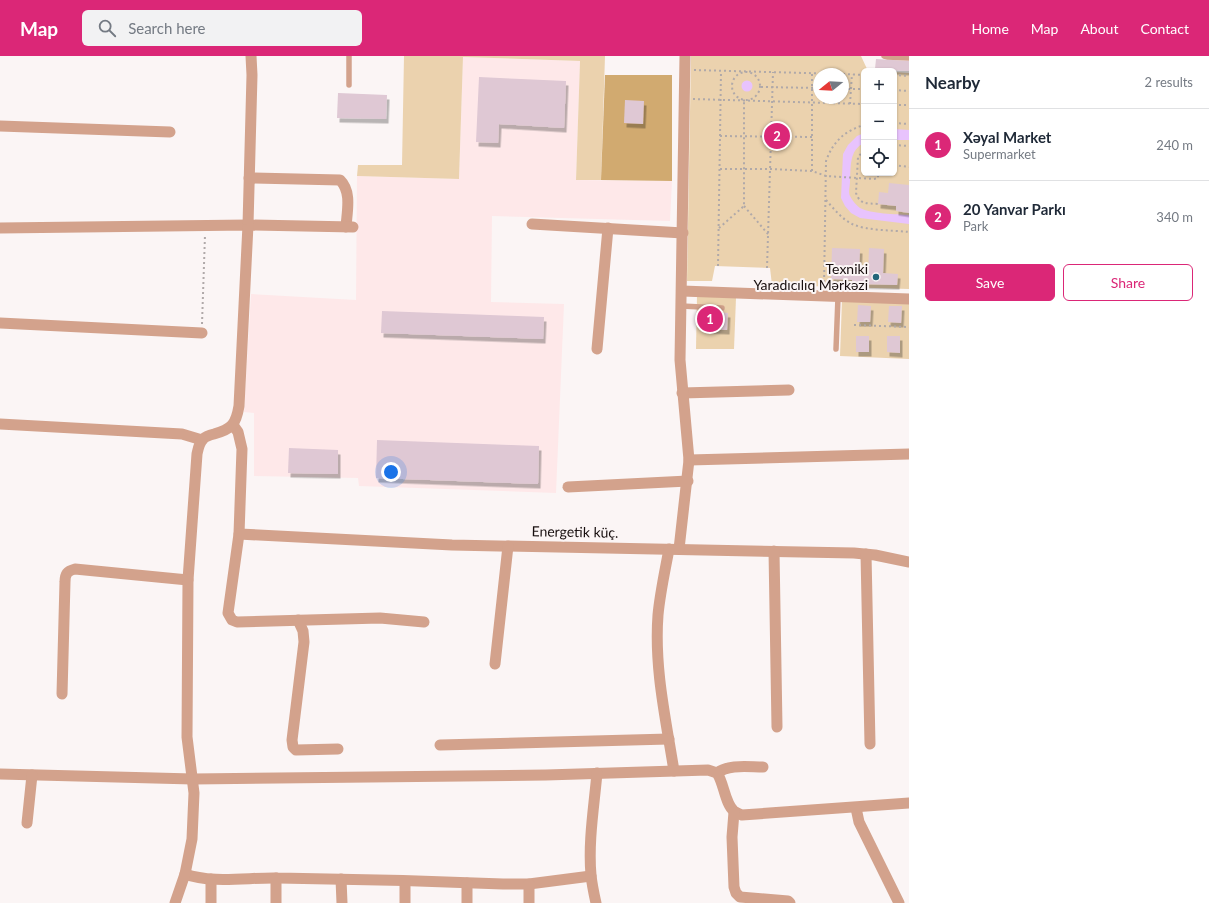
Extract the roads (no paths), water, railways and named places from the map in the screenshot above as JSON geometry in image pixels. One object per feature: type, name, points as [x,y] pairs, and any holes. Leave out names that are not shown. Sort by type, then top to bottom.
[{"type":"street","points":[[175,903],[185,874],[192,839],[194,793],[187,738],[188,580],[197,454],[202,440],[208,436],[227,430],[233,425],[237,417],[239,406],[248,225],[252,75],[251,56]]},
{"type":"street","points":[[674,771],[660,685],[658,616],[688,481],[689,460],[680,360],[685,56]]},
{"type":"street","points":[[0,126],[170,132]]},
{"type":"street","points":[[0,228],[205,225],[350,227],[348,194],[345,185],[340,180],[249,178]]},
{"type":"street","points":[[532,224],[683,233]]},
{"type":"street","points":[[596,349],[608,228]]},
{"type":"street","points":[[682,291],[909,298]]},
{"type":"street","points":[[0,323],[202,333]]},
{"type":"street","points":[[682,393],[789,390]]},
{"type":"street","points":[[0,424],[182,434],[202,440]]},
{"type":"street","points":[[233,425],[238,432],[242,448],[239,534],[228,613],[232,620],[238,622],[380,618],[424,622]]},
{"type":"street","points":[[689,460],[909,454]]},
{"type":"street","points":[[568,487],[688,481]]},
{"type":"street","name":"Energetik küç.","points":[[239,534],[452,545],[866,554],[909,562]]},
{"type":"street","points":[[494,664],[508,546]]},
{"type":"street","points":[[774,551],[777,727]]},
{"type":"street","points":[[866,554],[870,744]]},
{"type":"street","points":[[62,694],[65,574],[70,570],[75,569],[188,580]]},
{"type":"street","points":[[298,620],[303,631],[304,642],[292,740],[293,747],[296,750],[338,749]]},
{"type":"street","points":[[440,745],[669,739]]},
{"type":"street","points":[[716,772],[728,768],[763,767]]},
{"type":"street","points":[[0,774],[193,779],[546,775],[708,770],[716,772],[721,779],[730,806],[734,812],[742,815],[909,803]]},
{"type":"street","points":[[596,903],[591,876],[591,837],[597,773]]},
{"type":"street","points":[[27,823],[32,775]]},
{"type":"street","points":[[856,808],[859,822],[899,903]]},
{"type":"street","points":[[734,812],[732,838],[734,887],[736,893],[740,897],[788,901],[790,903]]},
{"type":"street","points":[[185,874],[195,878],[211,879],[341,879],[405,882],[529,884],[591,876]]},
{"type":"street","points":[[276,878],[276,903]]},
{"type":"street","points":[[211,879],[211,903]]},
{"type":"street","points":[[341,879],[342,903]]},
{"type":"street","points":[[405,882],[405,903]]},
{"type":"street","points":[[467,883],[467,903]]},
{"type":"street","points":[[529,884],[529,903]]},
{"type":"lane","points":[[349,56],[349,85]]},
{"type":"lane","points":[[884,56],[909,58]]},
{"type":"lane","points":[[836,349],[838,297]]},
{"type":"lane","points":[[681,306],[722,308]]},
{"type":"place","name":"20 Yanvar Parkı","points":[[777,136]]},
{"type":"place","name":"Texniki Yaradıcılıq Mərkəzi","points":[[876,277]]},
{"type":"place","name":"Xəyal Market","points":[[710,319]]}]
